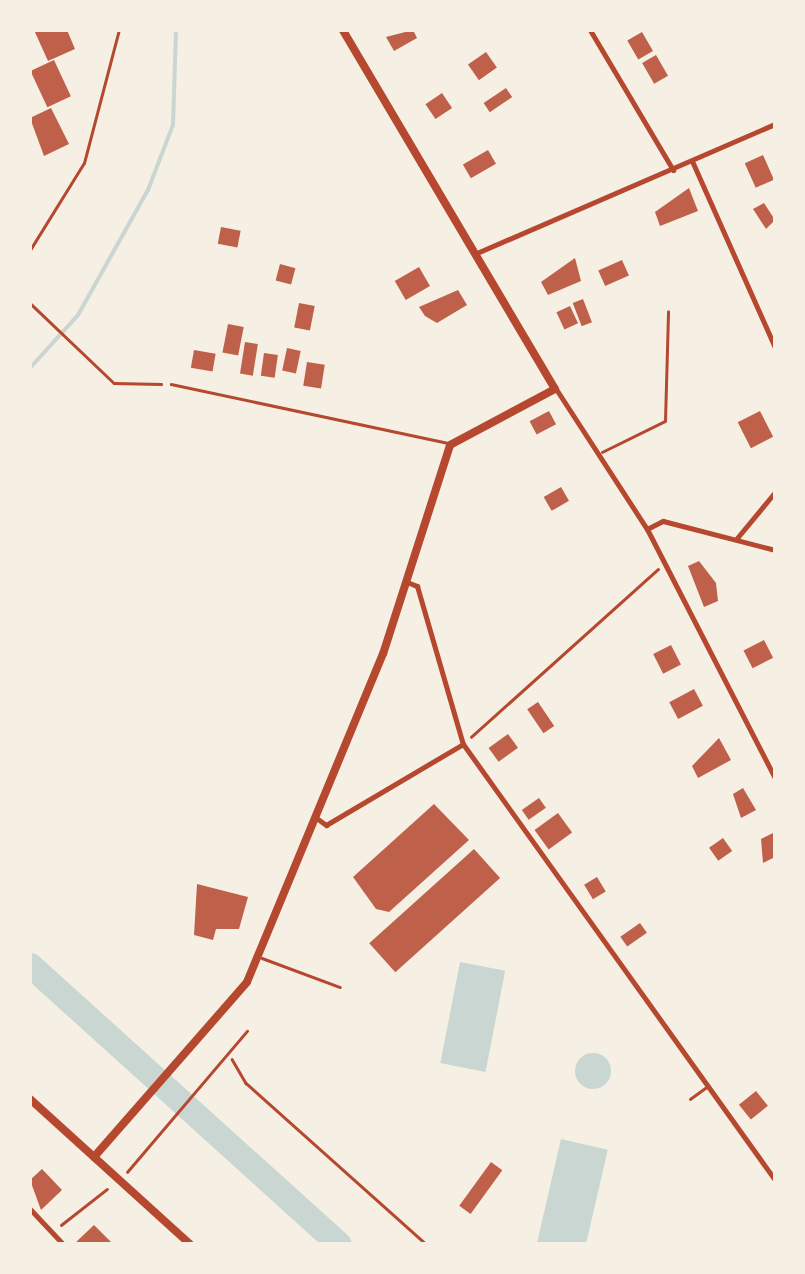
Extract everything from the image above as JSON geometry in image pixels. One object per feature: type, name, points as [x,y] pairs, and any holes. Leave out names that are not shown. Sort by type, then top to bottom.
[{"type":"street","points":[[344,30],[479,252],[555,389],[602,452],[647,529],[775,778]]},
{"type":"street","points":[[590,30],[672,170]]},
{"type":"street","points":[[479,252],[775,124]]},
{"type":"street","points":[[692,161],[775,347]]},
{"type":"street","points":[[94,1158],[237,998],[316,818],[406,582],[450,444],[555,389]]},
{"type":"street","points":[[737,538],[775,492]]},
{"type":"street","points":[[647,529],[663,521],[775,550]]},
{"type":"street","points":[[406,582],[417,586],[463,744],[775,1180]]},
{"type":"street","points":[[316,818],[326,825],[463,744]]},
{"type":"street","points":[[30,1099],[190,1244]]},
{"type":"street","points":[[30,1209],[63,1244]]},
{"type":"lane","points":[[602,452],[665,421],[668,312]]},
{"type":"lane","points":[[172,384],[450,444]]},
{"type":"lane","points":[[256,956],[340,987]]},
{"type":"lane","points":[[690,1099],[708,1087]]},
{"type":"path","points":[[30,250],[84,163],[119,30]]},
{"type":"path","points":[[775,52],[775,100]]},
{"type":"path","points":[[30,302],[114,383],[172,384]]},
{"type":"path","points":[[463,744],[664,565]]},
{"type":"path","points":[[119,1180],[232,1059],[247,1031]]},
{"type":"path","points":[[232,1059],[246,1082],[426,1244]]},
{"type":"path","points":[[52,1232],[107,1189]]},
{"type":"shaded area","points":[[460,962],[505,971],[486,1072],[440,1063]]},
{"type":"shaded area","points":[[593,1053],[606,1058],[611,1071],[606,1084],[593,1089],[580,1084],[575,1071],[580,1058]]},
{"type":"shaded area","points":[[561,1139],[608,1150],[586,1244],[537,1243]]},
{"type":"building","points":[[34,30],[67,30],[75,49],[48,61]]},
{"type":"building","points":[[413,30],[417,38],[394,51],[386,37]]},
{"type":"building","points":[[642,32],[653,51],[638,60],[627,40]]},
{"type":"building","points":[[486,52],[497,68],[479,80],[468,65]]},
{"type":"building","points":[[656,55],[668,76],[654,84],[642,63]]},
{"type":"building","points":[[54,60],[71,96],[47,107],[30,71]]},
{"type":"building","points":[[506,88],[512,97],[490,112],[484,103]]},
{"type":"building","points":[[442,93],[452,108],[435,119],[425,104]]},
{"type":"building","points":[[51,108],[69,144],[44,156],[30,118]]},
{"type":"building","points":[[488,150],[496,164],[471,178],[463,164]]},
{"type":"building","points":[[763,155],[774,180],[756,188],[745,163]]},
{"type":"building","points":[[689,188],[698,211],[660,226],[655,212]]},
{"type":"building","points":[[764,203],[775,220],[766,229],[753,209]]},
{"type":"building","points":[[221,227],[241,231],[237,248],[218,244]]},
{"type":"building","points":[[575,258],[581,281],[548,295],[541,282]]},
{"type":"building","points":[[622,260],[629,276],[605,286],[598,271]]},
{"type":"building","points":[[280,264],[295,268],[291,285],[276,280]]},
{"type":"building","points":[[419,267],[430,286],[406,300],[395,281]]},
{"type":"building","points":[[458,290],[467,305],[437,323],[419,307]]},
{"type":"building","points":[[583,299],[592,322],[582,326],[573,303]]},
{"type":"building","points":[[299,303],[315,306],[310,331],[294,328]]},
{"type":"building","points":[[570,306],[578,323],[564,330],[556,312]]},
{"type":"building","points":[[228,324],[244,327],[238,356],[222,352]]},
{"type":"building","points":[[245,342],[258,344],[253,376],[240,374]]},
{"type":"building","points":[[287,348],[301,351],[296,373],[282,370]]},
{"type":"building","points":[[194,350],[216,354],[213,372],[191,368]]},
{"type":"building","points":[[264,353],[278,355],[275,378],[261,376]]},
{"type":"building","points":[[307,362],[325,365],[321,389],[303,386]]},
{"type":"building","points":[[549,411],[556,424],[537,435],[530,421]]},
{"type":"building","points":[[760,411],[773,437],[751,448],[738,422]]},
{"type":"building","points":[[561,487],[569,501],[552,511],[544,497]]},
{"type":"building","points":[[699,561],[716,583],[718,601],[704,607],[688,566]]},
{"type":"building","points":[[764,640],[773,658],[753,668],[744,650]]},
{"type":"building","points":[[671,645],[681,665],[663,674],[653,654]]},
{"type":"building","points":[[694,689],[703,706],[678,719],[669,702]]},
{"type":"building","points":[[538,702],[554,726],[543,733],[527,709]]},
{"type":"building","points":[[508,734],[518,748],[499,762],[489,748]]},
{"type":"building","points":[[719,738],[731,760],[698,778],[692,766]]},
{"type":"building","points":[[743,788],[756,810],[741,818],[733,794]]},
{"type":"building","points":[[539,798],[546,808],[529,820],[522,810]]},
{"type":"building","points":[[434,804],[469,840],[389,912],[376,909],[353,877]]},
{"type":"building","points":[[558,813],[572,832],[549,849],[535,830]]},
{"type":"building","points":[[773,833],[775,857],[763,863],[761,839]]},
{"type":"building","points":[[723,838],[732,851],[718,861],[709,848]]},
{"type":"building","points":[[474,849],[500,878],[395,972],[369,943]]},
{"type":"building","points":[[597,877],[606,892],[593,899],[584,885]]},
{"type":"building","points":[[197,884],[248,897],[239,929],[216,929],[213,940],[194,935]]},
{"type":"building","points":[[640,923],[647,933],[627,947],[620,937]]},
{"type":"building","points":[[756,1091],[768,1106],[751,1120],[739,1105]]},
{"type":"building","points":[[491,1162],[502,1170],[471,1214],[459,1206]]},
{"type":"building","points":[[42,1169],[62,1190],[41,1210],[30,1180]]},
{"type":"building","points":[[94,1225],[113,1244],[74,1244]]},
{"type":"waterway","points":[[30,368],[78,315],[148,190],[173,125],[176,30]]},
{"type":"waterway","points":[[30,965],[339,1244]]}]
